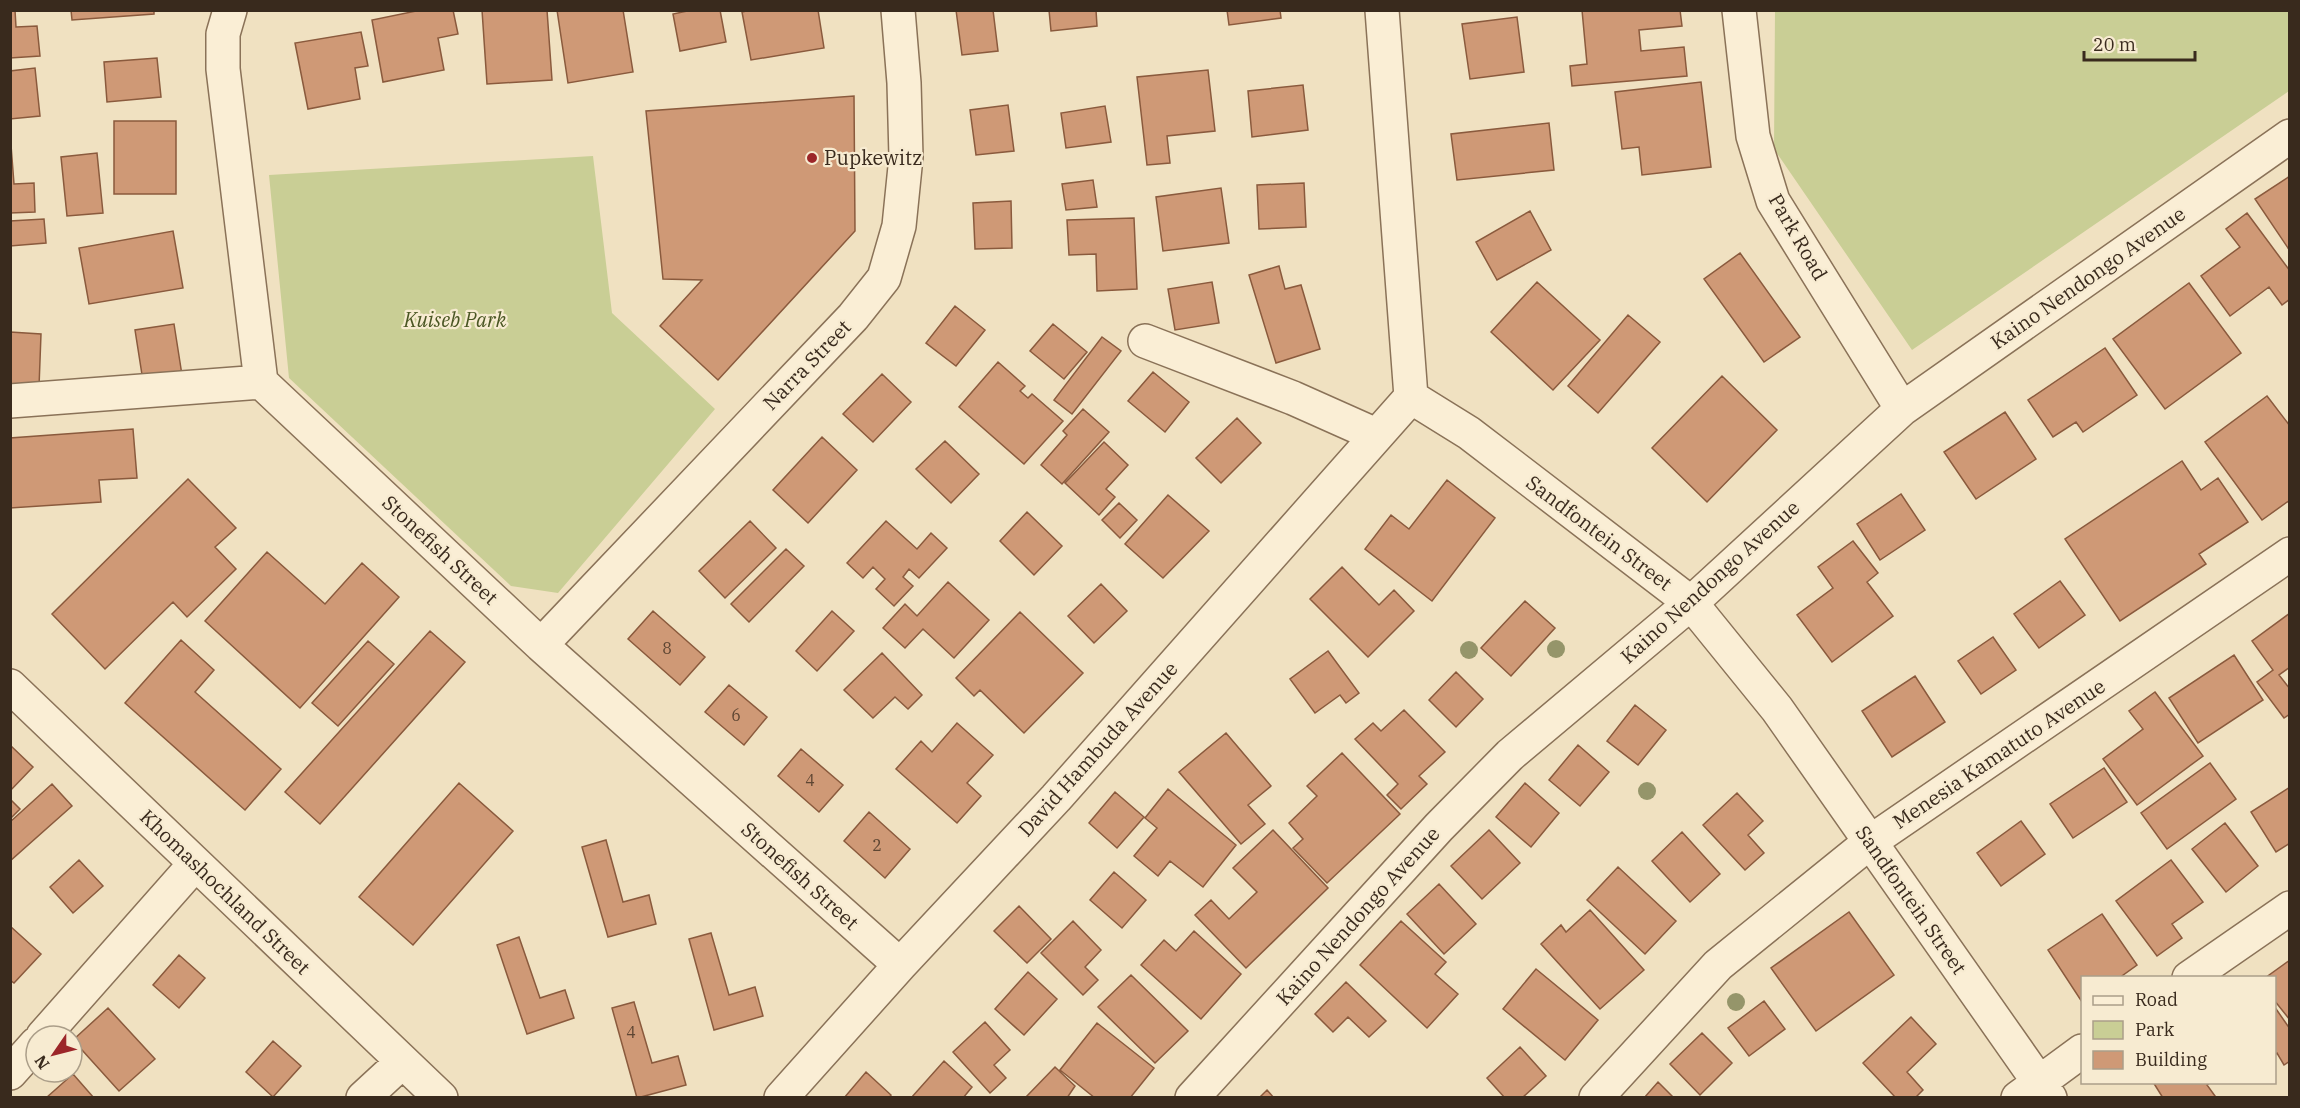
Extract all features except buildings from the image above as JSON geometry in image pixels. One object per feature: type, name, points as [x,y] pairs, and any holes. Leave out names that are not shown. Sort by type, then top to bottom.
[{"type":"street","points":[[10,401],[261,382],[223,69],[223,34],[230,10]]},
{"type":"street","name":"Narra Street","points":[[541,645],[853,317],[884,278],[899,226],[906,157],[904,83],[898,10]]},
{"type":"street","points":[[1382,10],[1411,397]]},
{"type":"street","name":"Park Road","points":[[1739,10],[1753,136],[1773,201],[1902,409]]},
{"type":"street","name":"Kaino Nendongo Avenue","points":[[1191,1098],[1439,827],[1510,755],[1691,603],[1902,409],[2289,136]]},
{"type":"street","points":[[1145,341],[1293,398],[1376,435]]},
{"type":"street","name":"Stonefish Street","points":[[261,382],[541,645],[900,965]]},
{"type":"street","name":"David Hambuda Avenue","points":[[781,1098],[900,965],[1056,798],[1411,397]]},
{"type":"street","name":"Sandfontein Street","points":[[1411,397],[1469,433],[1691,603],[1777,709],[1870,842],[2036,1092]]},
{"type":"street","name":"Menesia Kamatuto Avenue","points":[[1596,1098],[1718,965],[1870,842],[2289,554]]},
{"type":"street","name":"Khomashochland Street","points":[[10,686],[441,1098]]},
{"type":"street","points":[[54,1024],[195,864]]},
{"type":"street","points":[[2192,976],[2289,908]]},
{"type":"street","points":[[2036,1092],[2081,1052]]},
{"type":"street","points":[[10,1073],[24,1057]]},
{"type":"street","points":[[363,1098],[402,1062]]},
{"type":"green space","points":[[1775,11],[2289,11],[2289,91],[1912,350],[1774,149]]},
{"type":"green space","name":"Kuiseb Park","points":[[593,156],[612,313],[715,409],[558,593],[511,586],[289,378],[269,175]]},
{"type":"place","name":"Pupkewitz","points":[[812,158]]}]
